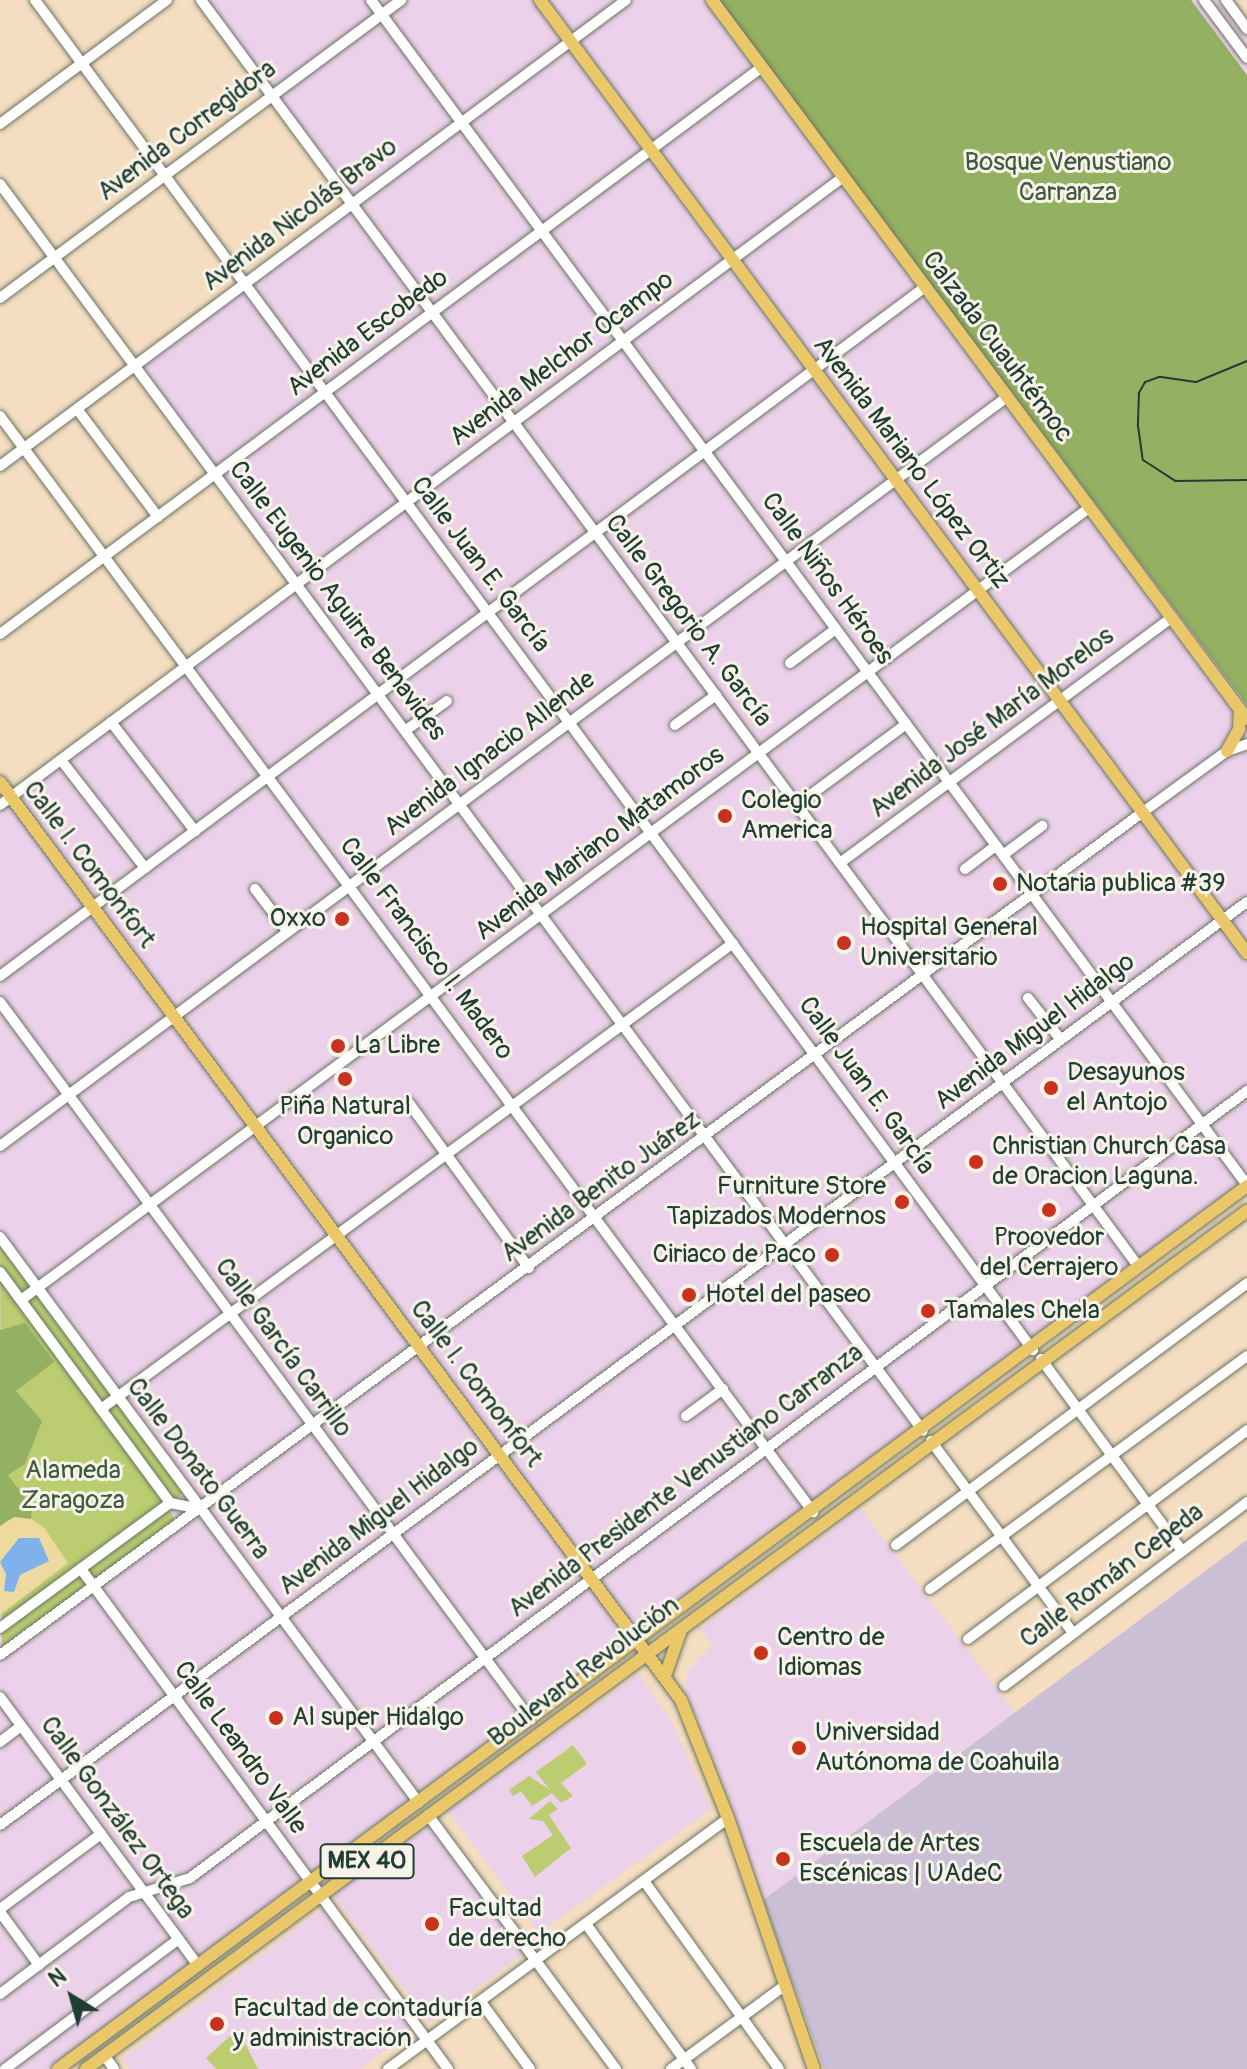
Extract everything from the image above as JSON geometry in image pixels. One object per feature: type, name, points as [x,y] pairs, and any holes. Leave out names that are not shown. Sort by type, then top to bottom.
[{"type":"main road","name":"Avenida Mariano López Ortiz","points":[[540,0],[1247,953]]},
{"type":"main road","name":"Calzada Cuauhtémoc","points":[[712,0],[1245,714]]},
{"type":"main road","points":[[1227,751],[1237,736],[1245,714]]},
{"type":"main road","name":"Calle I. Comonfort","points":[[0,782],[665,1676],[695,1731],[728,1818],[814,2069]]},
{"type":"main road","name":"MEX 40","points":[[1104,1305],[1139,1267],[1247,1186]]},
{"type":"main road","points":[[1104,1305],[1247,1195]]},
{"type":"main road","points":[[1155,1267],[1247,1202]]},
{"type":"main road","name":"MEX 40","points":[[58,2069],[813,1512],[927,1436],[1104,1305],[1247,1211]]},
{"type":"main road","name":"Boulevard Revolución","points":[[86,2069],[683,1626],[927,1436]]},
{"type":"main road","points":[[665,1676],[683,1626]]},
{"type":"street","name":"Calle Juan E. García","points":[[35,0],[1182,1551]]},
{"type":"street","points":[[0,124],[167,0]]},
{"type":"street","name":"Calle Gregorio A. García","points":[[201,0],[1139,1267]]},
{"type":"street","name":"Calle Niños Héroes","points":[[371,0],[1247,1186]]},
{"type":"street","name":"Avenida Corregidora","points":[[0,298],[401,0]]},
{"type":"street","name":"Avenida Nicolás Bravo","points":[[0,466],[626,0]]},
{"type":"street","points":[[1204,0],[1245,52]]},
{"type":"street","points":[[1226,0],[1247,29]]},
{"type":"street","name":"Avenida Escobedo","points":[[0,634],[762,67]]},
{"type":"street","name":"Avenida Melchor Ocampo","points":[[0,805],[843,177]]},
{"type":"street","name":"Calle Eugenio Aguirre Benavides","points":[[0,184],[1073,1633]]},
{"type":"street","points":[[0,976],[925,287]]},
{"type":"street","name":"Avenida Ignacio Allende","points":[[0,1146],[1007,397]]},
{"type":"street","points":[[77,409],[158,517]]},
{"type":"street","name":"Calle Francisco I. Madero","points":[[0,416],[515,1105],[813,1512]]},
{"type":"street","name":"Avenida Mariano Matamoros","points":[[21,1300],[434,997],[1089,508]]},
{"type":"street","name":"Avenida José María Morelos","points":[[840,863],[1171,618]]},
{"type":"street","points":[[790,663],[836,629]]},
{"type":"street","points":[[675,725],[716,695]]},
{"type":"street","points":[[406,730],[447,701]]},
{"type":"street","points":[[111,722],[195,831]]},
{"type":"street","points":[[797,805],[906,724]]},
{"type":"street","name":"Avenida Benito Juárez","points":[[0,1655],[529,1268],[1143,812],[1227,751],[1247,744]]},
{"type":"street","points":[[61,760],[145,868]]},
{"type":"street","points":[[965,869],[1042,826]]},
{"type":"street","points":[[255,889],[288,932]]},
{"type":"street","name":"Avenida Miguel Hidalgo","points":[[0,1825],[1247,902]]},
{"type":"street","points":[[101,1409],[733,943]]},
{"type":"street","points":[[1028,998],[1061,1040]]},
{"type":"street","name":"Calle García Carrillo","points":[[0,1002],[531,1720]]},
{"type":"street","name":"Avenida Presidente Venustiano Carranza","points":[[0,1994],[122,1901],[190,1878],[1247,1091]]},
{"type":"street","points":[[409,1103],[529,1268]]},
{"type":"street","name":"Calle Donato Guerra","points":[[0,1237],[419,1803]]},
{"type":"street","name":"Calle Donato Guerra","points":[[0,1272],[170,1503],[0,1628]]},
{"type":"street","points":[[896,1545],[1247,1283]]},
{"type":"street","points":[[930,1589],[1247,1356]]},
{"type":"street","points":[[686,1416],[723,1389]]},
{"type":"street","points":[[968,1639],[1247,1430]]},
{"type":"street","name":"Calle Román Cepeda","points":[[1004,1686],[1247,1502]]},
{"type":"street","points":[[170,1503],[200,1509]]},
{"type":"street","name":"Calle Leandro Valle","points":[[81,1569],[448,2069]]},
{"type":"street","name":"Calle González Ortega","points":[[0,1697],[198,1966]]},
{"type":"street","points":[[0,1742],[21,1726]]},
{"type":"street","points":[[428,1815],[616,2069]]},
{"type":"street","points":[[388,2069],[728,1818]]},
{"type":"street","points":[[39,1965],[0,1910],[101,1834]]},
{"type":"street","points":[[644,1881],[779,2069]]},
{"type":"street","points":[[586,1924],[691,2069]]},
{"type":"street","points":[[5,2069],[179,1939]]},
{"type":"street","points":[[671,2069],[784,1986]]},
{"type":"street","points":[[481,2002],[530,2069]]},
{"type":"street","points":[[104,2055],[114,2069]]},
{"type":"shaded area","points":[[205,0],[1229,0],[1247,24],[1247,1191],[69,2069],[0,2069],[0,808],[299,585],[137,367],[356,204]]},
{"type":"shaded area","points":[[860,1508],[1015,1712],[763,1900],[729,1797],[686,1690],[687,1671],[712,1645],[700,1629]]},
{"type":"shaded area","points":[[1247,1540],[1247,2069],[824,2069],[763,1900]]},
{"type":"shaded area","points":[[639,1674],[672,1723],[711,1809],[539,1933],[448,1811]]},
{"type":"shaded area","name":"Facultad de derecho","points":[[432,1819],[529,1950],[430,2023],[332,1895]]},
{"type":"shaded area","points":[[323,1909],[413,2030],[360,2069],[129,2069],[122,2059]]},
{"type":"green space","name":"Bosque Venustiano Carranza","points":[[717,0],[1191,0],[1247,75],[1247,705]]},
{"type":"green space","name":"Alameda Zaragoza","points":[[0,1241],[184,1492],[168,1508],[176,1522],[2,1650]]},
{"type":"green space","points":[[25,1323],[54,1362],[16,1391],[42,1421],[25,1464],[8,1475],[32,1507],[30,1530],[0,1555],[0,1330]]},
{"type":"green space","points":[[573,1745],[587,1764],[561,1783],[573,1796],[561,1803],[552,1793],[532,1806],[521,1791],[513,1796],[509,1790],[529,1776],[550,1790],[536,1772]]},
{"type":"green space","points":[[550,1801],[558,1809],[549,1815],[571,1848],[535,1877],[522,1856],[553,1835],[543,1821],[529,1819]]},
{"type":"green space","points":[[238,2029],[258,2069],[216,2069],[206,2058]]},
{"type":"sand","points":[[14,1517],[32,1519],[45,1529],[68,1563],[0,1615],[0,1526]]},
{"type":"water","points":[[19,1538],[39,1538],[49,1561],[20,1575],[14,1592],[4,1591],[6,1574],[0,1562]]},
{"type":"tram line","points":[[1247,361],[1196,382],[1159,377],[1145,382],[1139,393],[1138,426],[1143,460],[1175,481],[1247,480]]},
{"type":"place","name":"Colegio America","points":[[725,816]]},
{"type":"place","name":"Notaria publica #39","points":[[1000,884]]},
{"type":"place","name":"Oxxo","points":[[342,919]]},
{"type":"place","name":"Hospital General Universitario","points":[[844,943]]},
{"type":"place","name":"La Libre","points":[[338,1046]]},
{"type":"place","name":"Piña Natural Organico","points":[[345,1079]]},
{"type":"place","name":"Desayunos el Antojo","points":[[1051,1088]]},
{"type":"place","name":"Christian Church Casa de Oracion Laguna.","points":[[976,1162]]},
{"type":"place","name":"Furniture Store Tapizados Modernos","points":[[902,1202]]},
{"type":"place","name":"Proovedor del Cerrajero","points":[[1049,1210]]},
{"type":"place","name":"Ciriaco de Paco","points":[[832,1255]]},
{"type":"place","name":"Hotel del paseo","points":[[689,1295]]},
{"type":"place","name":"Tamales Chela","points":[[928,1311]]},
{"type":"place","name":"Centro de Idiomas","points":[[761,1653]]},
{"type":"place","name":"Al super Hidalgo","points":[[276,1718]]},
{"type":"place","name":"Universidad Autónoma de Coahuila","points":[[799,1748]]},
{"type":"place","name":"Escuela de Artes Escénicas | UAdeC","points":[[783,1859]]},
{"type":"place","name":"Facultad de derecho","points":[[432,1924]]},
{"type":"place","name":"Facultad de contaduría y administración","points":[[217,2024]]}]
